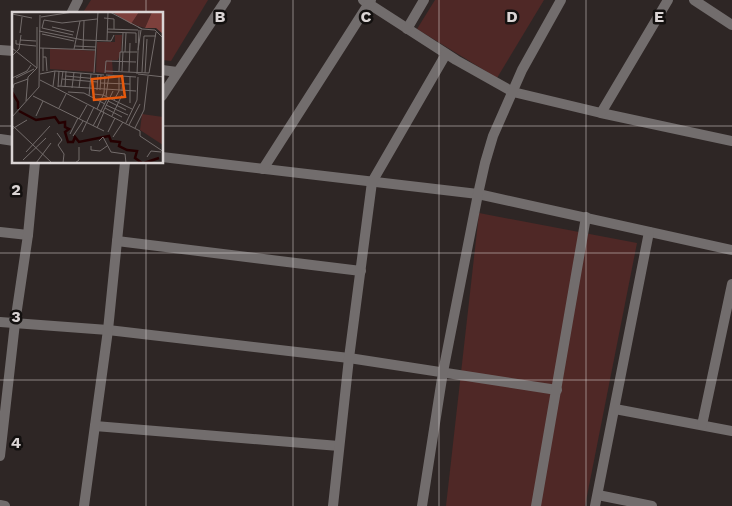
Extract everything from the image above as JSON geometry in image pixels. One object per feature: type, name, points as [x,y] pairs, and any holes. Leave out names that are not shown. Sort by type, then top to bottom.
[{"type":"street","points":[[72,12],[78,0]]},
{"type":"street","points":[[164,93],[226,0]]},
{"type":"street","points":[[406,29],[424,0]]},
{"type":"street","points":[[422,506],[443,372],[478,194],[493,136],[540,35],[561,0]]},
{"type":"street","points":[[601,113],[668,0]]},
{"type":"street","points":[[694,0],[732,25]]},
{"type":"street","points":[[263,169],[367,1],[406,29],[446,54],[513,92],[732,141]]},
{"type":"street","points":[[333,506],[349,358],[372,182],[446,54]]},
{"type":"street","points":[[164,70],[177,72]]},
{"type":"street","points":[[164,158],[478,194],[732,250]]},
{"type":"street","points":[[0,456],[14,323],[28,235],[36,164]]},
{"type":"street","points":[[84,506],[108,330],[125,164]]},
{"type":"street","points":[[536,506],[586,217]]},
{"type":"street","points":[[0,232],[28,235]]},
{"type":"street","points":[[595,506],[649,232]]},
{"type":"street","points":[[116,241],[361,270]]},
{"type":"street","points":[[702,425],[732,284]]},
{"type":"street","points":[[0,322],[108,330],[349,358],[557,390]]},
{"type":"street","points":[[615,409],[732,431]]},
{"type":"street","points":[[95,426],[339,446]]},
{"type":"street","points":[[598,495],[652,506]]},
{"type":"street","points":[[0,505],[5,506]]},
{"type":"shaded area","points":[[91,0],[208,0],[171,61],[164,60],[164,12],[83,12]]},
{"type":"shaded area","points":[[435,0],[544,0],[497,78],[417,29]]},
{"type":"shaded area","points":[[479,213],[637,243],[585,506],[446,506]]}]
